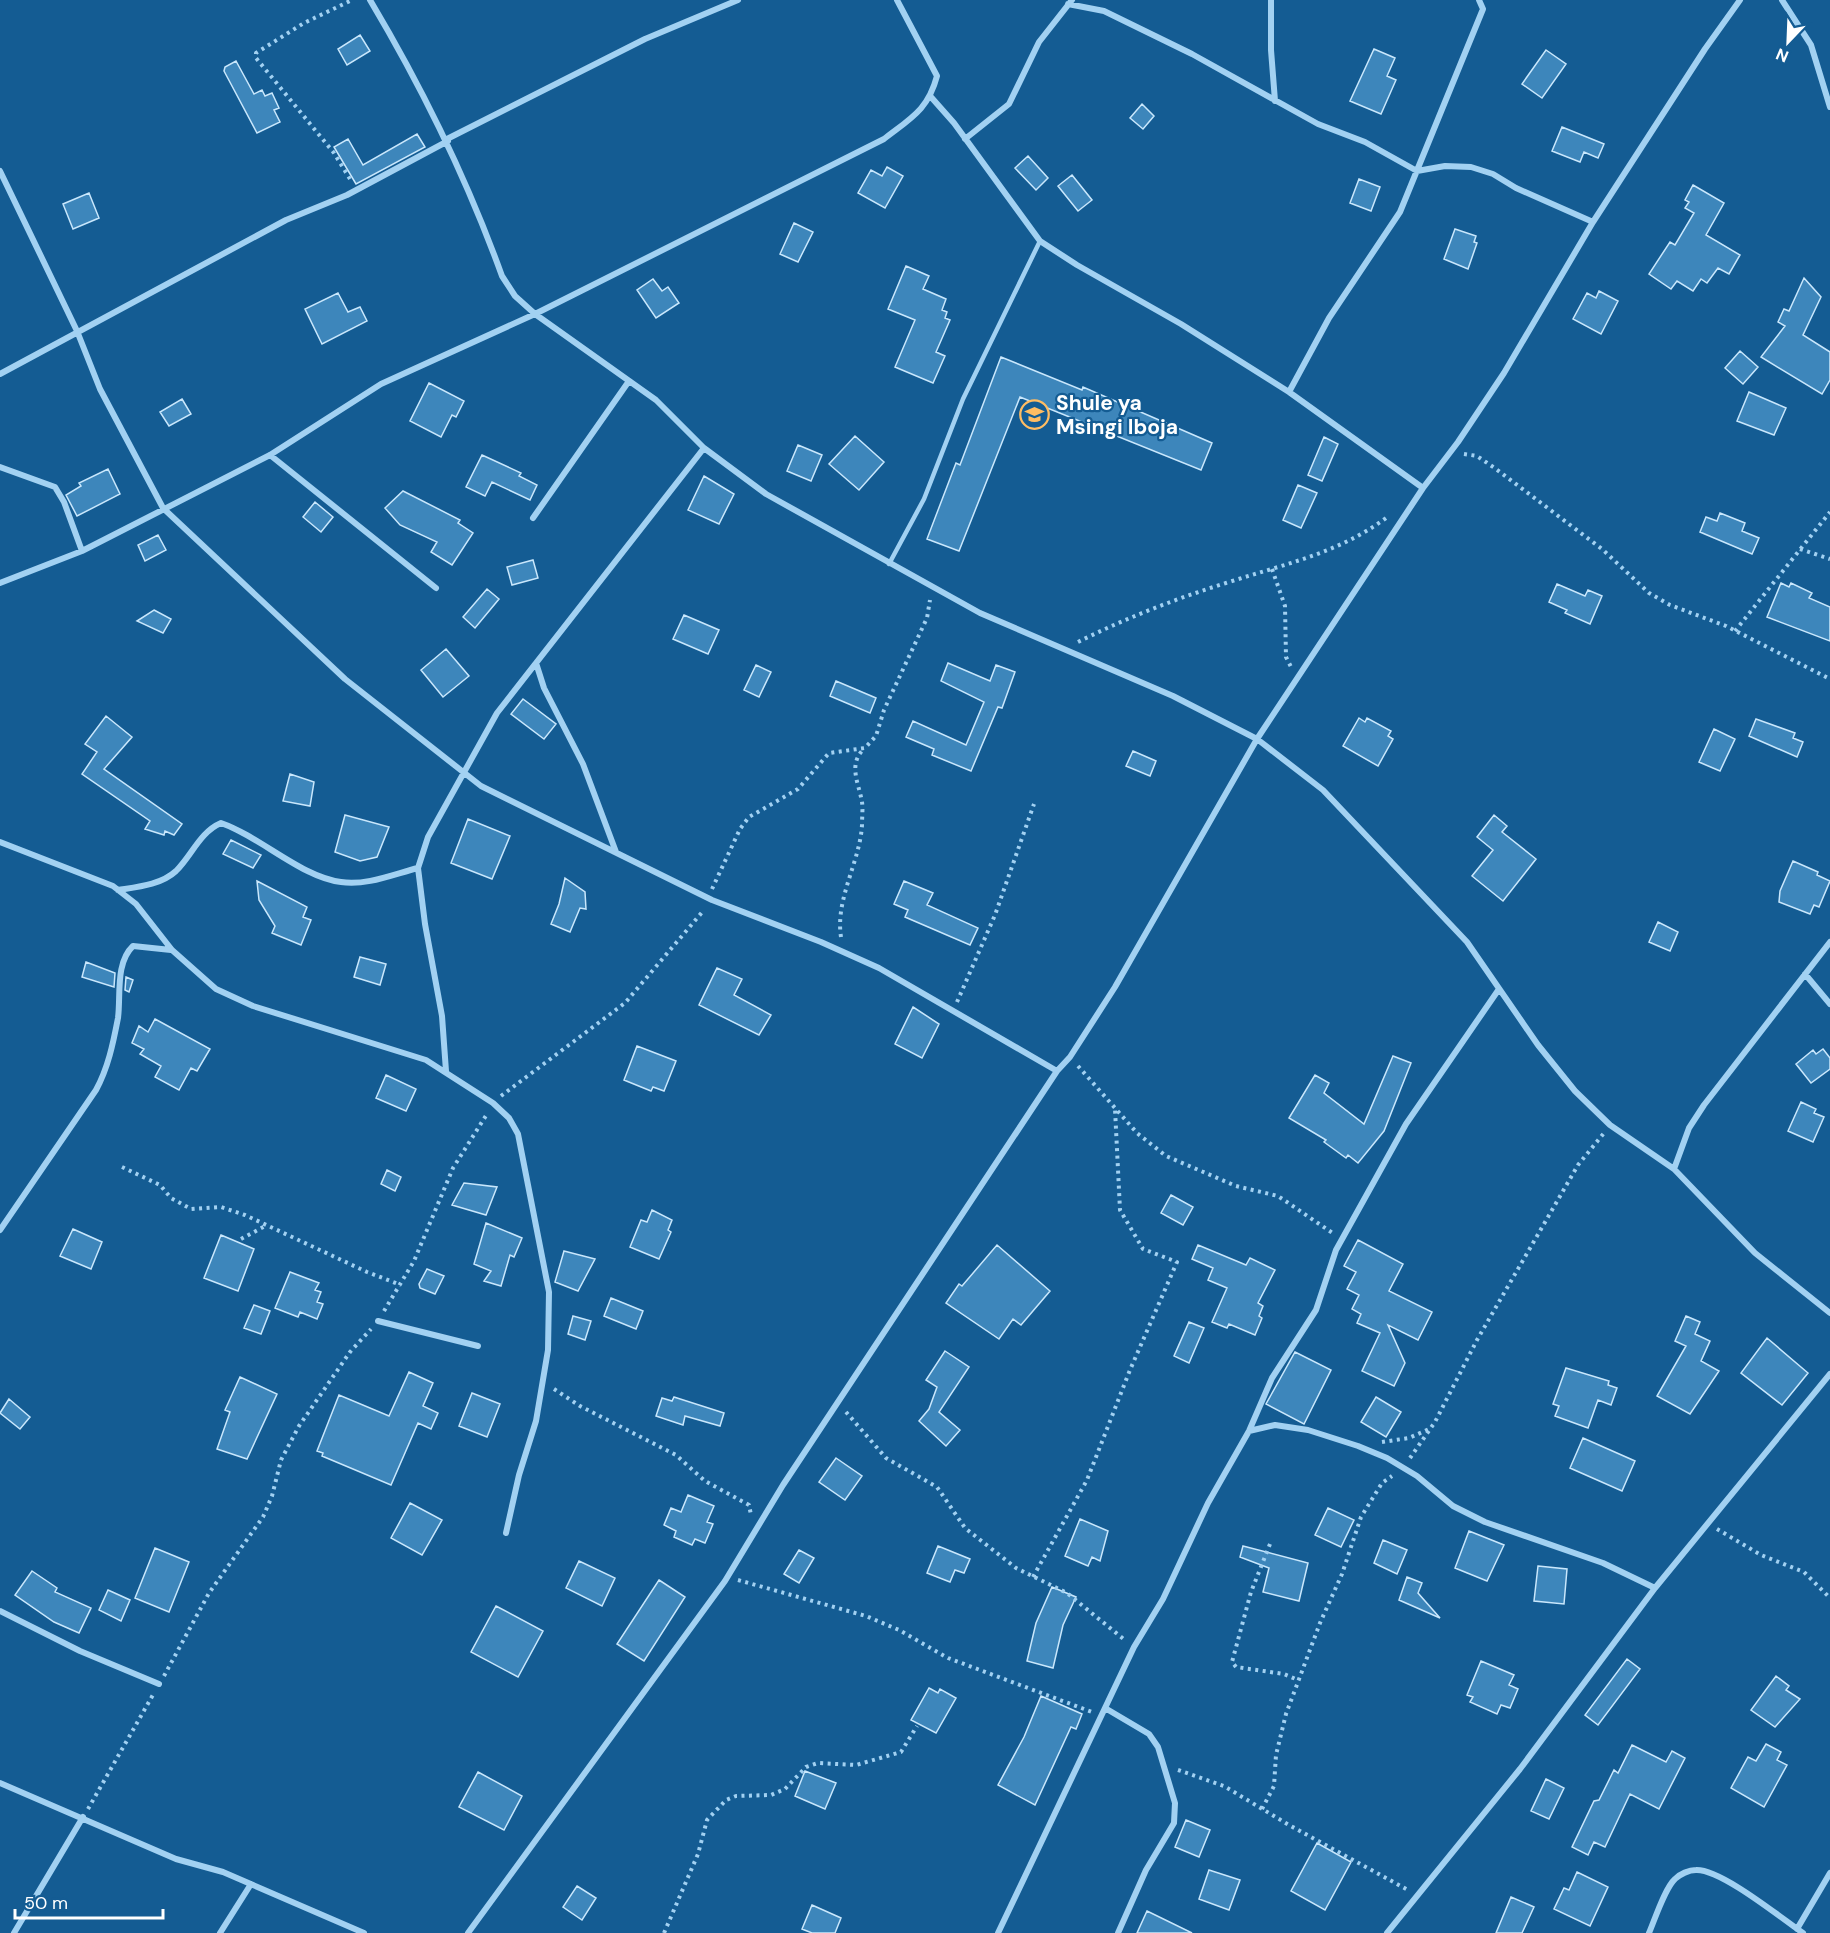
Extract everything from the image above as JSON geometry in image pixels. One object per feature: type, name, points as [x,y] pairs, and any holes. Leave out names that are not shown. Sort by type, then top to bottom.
[{"type":"street","points":[[370,0],[416,77],[447,140],[502,276],[515,296],[535,314],[656,400],[704,448],[766,495],[980,613],[1173,696],[1257,739],[1323,790],[1467,942],[1538,1045],[1575,1091],[1610,1125],[1674,1169],[1755,1253],[1830,1313]]},
{"type":"street","points":[[0,374],[286,220],[357,190],[447,140],[645,39],[738,0]]},
{"type":"street","points":[[0,583],[82,551],[270,455],[381,384],[535,314],[884,139],[916,114],[931,97],[937,76],[897,0]]},
{"type":"street","points":[[1271,0],[1271,50],[1275,101]]},
{"type":"street","points":[[1289,392],[1329,318],[1400,212],[1484,9],[1479,0]]},
{"type":"street","points":[[468,1933],[727,1578],[838,1402],[1057,1071],[1070,1057],[1115,987],[1257,739],[1423,488],[1504,373],[1593,222],[1740,0]]},
{"type":"street","points":[[1782,0],[1811,45],[1830,107]]},
{"type":"street","points":[[965,139],[1009,104],[1039,42],[1070,2],[1104,11],[1192,54],[1318,124],[1365,142],[1417,171],[1445,166],[1471,167],[1493,174],[1516,188],[1593,222]]},
{"type":"street","points":[[931,97],[1040,241],[1077,265],[1181,324],[1289,392],[1423,488]]},
{"type":"street","points":[[0,171],[77,331],[115,421],[163,508],[345,679],[481,786],[710,898],[879,968],[1057,1071]]},
{"type":"street","points":[[533,518],[629,381]]},
{"type":"street","points":[[446,1071],[442,1016],[425,924],[418,868],[428,837],[497,713],[704,448]]},
{"type":"street","points":[[270,455],[436,588]]},
{"type":"street","points":[[0,467],[55,487],[64,502],[82,551]]},
{"type":"street","points":[[536,663],[544,688],[584,764],[616,852]]},
{"type":"street","points":[[118,890],[159,882],[176,871],[210,828],[221,823],[247,834],[301,868],[340,882],[368,881],[418,868]]},
{"type":"street","points":[[0,842],[67,866],[118,890],[136,904],[172,950],[216,989],[253,1006],[426,1060],[494,1103],[509,1118],[518,1134],[549,1292],[548,1350],[541,1380],[536,1421],[519,1475],[506,1533]]},
{"type":"street","points":[[1674,1169],[1689,1128],[1735,1062],[1830,942]]},
{"type":"street","points":[[0,1230],[96,1090],[106,1071],[118,1018],[122,964],[127,952],[133,946],[172,950]]},
{"type":"street","points":[[1805,974],[1830,1004]]},
{"type":"street","points":[[998,1933],[1134,1647],[1163,1599],[1208,1503],[1249,1431],[1272,1378],[1316,1310],[1342,1239],[1406,1124],[1500,989]]},
{"type":"street","points":[[378,1321],[478,1346]]},
{"type":"street","points":[[1387,1933],[1416,1894],[1520,1769],[1655,1588],[1830,1374]]},
{"type":"street","points":[[1249,1431],[1275,1425],[1308,1430],[1358,1446],[1402,1467],[1453,1506],[1485,1522],[1603,1563],[1655,1588]]},
{"type":"street","points":[[0,1611],[80,1651],[159,1684]]},
{"type":"street","points":[[1105,1708],[1149,1734],[1158,1747],[1175,1803],[1174,1823],[1146,1870],[1118,1933]]},
{"type":"street","points":[[0,1783],[176,1859],[223,1872],[364,1933]]},
{"type":"street","points":[[14,1933],[83,1817]]},
{"type":"street","points":[[1649,1933],[1673,1880],[1684,1872],[1697,1869],[1716,1875],[1800,1931],[1830,1874]]},
{"type":"street","points":[[220,1933],[250,1884]]},
{"type":"lane","points":[[889,564],[924,499],[963,399],[1040,241]]},
{"type":"path","points":[[352,0],[304,23],[256,53],[256,58],[334,153],[357,190]]},
{"type":"path","points":[[1448,454],[1477,456],[1497,469],[1602,549],[1648,593],[1670,605],[1735,631],[1830,679]]},
{"type":"path","points":[[1062,650],[1131,616],[1201,591],[1326,552],[1358,538],[1413,503]]},
{"type":"path","points":[[1735,631],[1830,512]]},
{"type":"path","points":[[1800,549],[1830,559]]},
{"type":"path","points":[[1272,569],[1285,606],[1286,657],[1297,679]]},
{"type":"path","points":[[844,952],[839,925],[862,828],[862,803],[855,773],[860,753],[876,736],[884,710],[927,618],[930,609],[930,586]]},
{"type":"path","points":[[83,1817],[209,1593],[263,1517],[272,1496],[281,1460],[299,1426],[350,1352],[378,1321],[401,1285],[453,1168],[494,1103],[508,1089],[625,1003],[710,898],[740,828],[749,818],[798,789],[830,753],[865,748]]},
{"type":"path","points":[[952,1010],[971,975],[995,915],[1034,804]]},
{"type":"path","points":[[1070,1057],[1137,1133],[1166,1156],[1236,1186],[1278,1196],[1342,1239]]},
{"type":"path","points":[[1034,1577],[1086,1480],[1177,1262],[1143,1249],[1120,1210],[1115,1109]]},
{"type":"path","points":[[1262,1809],[1274,1786],[1281,1736],[1298,1680],[1329,1600],[1342,1574],[1361,1517],[1382,1483],[1402,1467],[1430,1429],[1477,1340],[1578,1165],[1610,1125]]},
{"type":"path","points":[[122,1167],[160,1185],[171,1198],[191,1209],[221,1207],[268,1224],[367,1272],[401,1285]]},
{"type":"path","points":[[241,1239],[268,1224]]},
{"type":"path","points":[[541,1380],[580,1406],[676,1455],[705,1481],[740,1498],[749,1505],[753,1534]]},
{"type":"path","points":[[838,1402],[886,1458],[937,1486],[964,1528],[1016,1568],[1067,1593],[1134,1647]]},
{"type":"path","points":[[1358,1446],[1409,1438],[1430,1429]]},
{"type":"path","points":[[1707,1524],[1761,1555],[1804,1572],[1830,1598]]},
{"type":"path","points":[[1270,1544],[1251,1592],[1232,1662],[1236,1667],[1284,1674],[1298,1680]]},
{"type":"path","points":[[727,1578],[866,1616],[899,1630],[948,1658],[1101,1715]]},
{"type":"path","points":[[664,1933],[698,1854],[707,1820],[726,1800],[736,1796],[771,1795],[785,1789],[806,1767],[818,1763],[856,1765],[902,1752],[917,1726]]},
{"type":"path","points":[[1162,1765],[1224,1786],[1416,1894]]},
{"type":"building","points":[[360,35],[370,51],[347,65],[338,49]]},
{"type":"building","points":[[1374,49],[1395,58],[1387,76],[1396,80],[1381,114],[1350,101]]},
{"type":"building","points":[[1546,50],[1566,64],[1542,98],[1522,84]]},
{"type":"building","points":[[236,61],[254,94],[262,90],[265,96],[272,93],[279,108],[274,110],[280,122],[257,133],[224,71],[225,67]]},
{"type":"building","points":[[1142,104],[1154,116],[1143,129],[1130,118]]},
{"type":"building","points":[[1562,127],[1604,144],[1598,158],[1584,152],[1580,162],[1552,151]]},
{"type":"building","points":[[417,134],[425,147],[356,184],[334,147],[348,139],[363,165]]},
{"type":"building","points":[[1028,156],[1048,178],[1036,190],[1015,168]]},
{"type":"building","points":[[887,167],[903,176],[885,208],[858,193],[871,170],[882,176]]},
{"type":"building","points":[[1072,175],[1092,200],[1078,211],[1058,186]]},
{"type":"building","points":[[1359,179],[1380,187],[1371,211],[1350,203]]},
{"type":"building","points":[[1693,185],[1724,203],[1706,235],[1740,255],[1729,274],[1718,268],[1707,283],[1701,279],[1693,291],[1677,281],[1671,289],[1649,274],[1670,242],[1675,245],[1694,213],[1685,208],[1689,202],[1685,200]]},
{"type":"building","points":[[89,193],[99,218],[73,229],[63,204]]},
{"type":"building","points":[[794,223],[813,232],[798,262],[780,254]]},
{"type":"building","points":[[1455,229],[1476,236],[1474,242],[1477,243],[1468,269],[1444,259]]},
{"type":"building","points":[[906,266],[929,276],[923,289],[946,299],[942,310],[947,312],[945,318],[950,320],[936,352],[945,356],[933,383],[895,367],[915,320],[888,309]]},
{"type":"building","points":[[1804,278],[1821,297],[1803,335],[1830,352],[1830,380],[1822,394],[1761,357],[1785,326],[1778,322],[1784,309],[1789,311]]},
{"type":"building","points":[[653,279],[662,291],[668,287],[679,303],[656,318],[637,290]]},
{"type":"building","points":[[1599,291],[1618,301],[1601,334],[1573,319],[1587,293],[1596,298]]},
{"type":"building","points":[[338,293],[348,312],[360,307],[367,321],[322,344],[305,309]]},
{"type":"building","points":[[1740,351],[1758,367],[1743,384],[1725,368]]},
{"type":"building","points":[[1001,357],[1082,390],[1083,387],[1212,443],[1201,470],[1020,397],[959,551],[927,539],[956,463],[960,465]]},
{"type":"building","points":[[429,383],[464,401],[456,417],[452,415],[441,437],[410,421]]},
{"type":"building","points":[[1749,392],[1786,408],[1774,435],[1737,421]]},
{"type":"building","points":[[182,399],[191,414],[169,426],[160,412]]},
{"type":"building","points":[[855,436],[884,462],[859,490],[829,464]]},
{"type":"building","points":[[1324,437],[1338,444],[1322,481],[1308,475]]},
{"type":"building","points":[[798,445],[822,455],[811,481],[787,471]]},
{"type":"building","points":[[482,455],[521,473],[519,476],[537,485],[530,500],[492,482],[485,496],[466,487]]},
{"type":"building","points":[[108,469],[120,494],[77,516],[66,495],[81,486],[79,483]]},
{"type":"building","points":[[704,476],[734,494],[719,524],[688,510]]},
{"type":"building","points":[[1298,485],[1317,493],[1301,528],[1283,520]]},
{"type":"building","points":[[403,491],[460,520],[458,523],[473,533],[452,565],[431,552],[437,542],[400,525],[385,508]]},
{"type":"building","points":[[315,502],[333,517],[321,532],[303,517]]},
{"type":"building","points":[[1720,513],[1745,523],[1742,531],[1759,538],[1752,554],[1700,532],[1706,517],[1717,521]]},
{"type":"building","points":[[158,535],[166,550],[145,561],[138,545]]},
{"type":"building","points":[[533,560],[538,578],[512,585],[507,567]]},
{"type":"building","points":[[1781,583],[1789,587],[1791,583],[1812,593],[1809,598],[1830,607],[1830,641],[1767,617]]},
{"type":"building","points":[[1557,584],[1585,596],[1588,590],[1602,596],[1590,624],[1565,613],[1567,610],[1549,602]]},
{"type":"building","points":[[487,589],[499,599],[475,628],[463,617]]},
{"type":"building","points":[[154,610],[171,619],[163,633],[137,621]]},
{"type":"building","points":[[684,615],[719,630],[708,654],[673,639]]},
{"type":"building","points":[[446,649],[469,676],[443,697],[421,670]]},
{"type":"building","points":[[948,663],[990,681],[996,665],[1015,672],[1002,708],[998,707],[971,771],[932,755],[934,749],[906,737],[913,721],[966,745],[984,702],[941,681]]},
{"type":"building","points":[[756,665],[771,672],[759,697],[744,690]]},
{"type":"building","points":[[836,681],[876,698],[870,713],[830,696]]},
{"type":"building","points":[[523,699],[556,724],[544,739],[511,714]]},
{"type":"building","points":[[106,716],[132,737],[104,769],[182,824],[174,835],[165,831],[164,835],[145,829],[150,821],[82,774],[97,752],[85,744]]},
{"type":"building","points":[[1359,718],[1365,722],[1367,718],[1391,731],[1388,736],[1393,739],[1378,766],[1343,746]]},
{"type":"building","points":[[1756,719],[1795,733],[1793,738],[1803,742],[1797,757],[1749,736]]},
{"type":"building","points":[[1714,729],[1735,739],[1720,771],[1699,762]]},
{"type":"building","points":[[1133,751],[1156,761],[1150,776],[1126,766]]},
{"type":"building","points":[[290,774],[314,782],[310,806],[283,801]]},
{"type":"building","points":[[345,815],[389,827],[377,857],[360,861],[335,852]]},
{"type":"building","points":[[1494,815],[1507,826],[1502,832],[1536,859],[1503,901],[1472,876],[1493,850],[1477,837]]},
{"type":"building","points":[[468,819],[510,836],[492,879],[451,863]]},
{"type":"building","points":[[231,840],[261,855],[253,868],[223,854]]},
{"type":"building","points":[[1793,861],[1818,872],[1817,875],[1830,881],[1819,907],[1814,905],[1810,914],[1779,902],[1780,891]]},
{"type":"building","points":[[565,878],[585,892],[586,909],[580,908],[570,932],[551,924],[559,904]]},
{"type":"building","points":[[257,881],[307,907],[303,917],[311,920],[301,945],[272,933],[275,926],[259,900]]},
{"type":"building","points":[[904,881],[933,893],[927,905],[978,928],[970,945],[905,917],[908,910],[894,904]]},
{"type":"building","points":[[1658,922],[1678,932],[1670,951],[1649,942]]},
{"type":"building","points":[[360,957],[386,964],[380,985],[354,977]]},
{"type":"building","points":[[86,962],[115,973],[114,987],[82,977]]},
{"type":"building","points":[[717,968],[742,979],[734,995],[771,1015],[759,1035],[699,1005]]},
{"type":"building","points":[[126,977],[133,980],[129,992],[125,990]]},
{"type":"building","points":[[913,1007],[939,1024],[922,1058],[895,1044]]},
{"type":"building","points":[[155,1019],[210,1049],[197,1071],[191,1068],[179,1090],[155,1077],[161,1066],[140,1054],[144,1049],[132,1043],[139,1026],[148,1032]]},
{"type":"building","points":[[637,1046],[676,1061],[664,1091],[653,1087],[651,1091],[624,1080]]},
{"type":"building","points":[[1823,1049],[1830,1058],[1830,1069],[1811,1083],[1796,1064],[1813,1050],[1816,1054]]},
{"type":"building","points":[[1393,1056],[1411,1063],[1384,1131],[1358,1163],[1348,1155],[1346,1158],[1324,1142],[1326,1140],[1289,1118],[1315,1075],[1329,1083],[1324,1093],[1364,1124]]},
{"type":"building","points":[[386,1075],[416,1089],[406,1111],[376,1098]]},
{"type":"building","points":[[1801,1102],[1816,1109],[1814,1113],[1824,1117],[1813,1142],[1788,1131]]},
{"type":"building","points":[[387,1170],[401,1177],[395,1191],[381,1184]]},
{"type":"building","points":[[464,1183],[497,1187],[486,1215],[452,1205]]},
{"type":"building","points":[[1171,1195],[1193,1207],[1183,1225],[1161,1213]]},
{"type":"building","points":[[652,1210],[672,1220],[668,1230],[671,1232],[659,1259],[630,1247],[641,1220],[647,1222]]},
{"type":"building","points":[[486,1223],[522,1238],[514,1257],[510,1255],[501,1286],[484,1281],[491,1271],[474,1264]]},
{"type":"building","points":[[73,1229],[102,1242],[91,1269],[60,1256]]},
{"type":"building","points":[[221,1235],[254,1249],[238,1291],[204,1278]]},
{"type":"building","points":[[1358,1240],[1403,1264],[1389,1291],[1432,1312],[1418,1340],[1388,1325],[1405,1363],[1394,1386],[1362,1371],[1380,1333],[1357,1323],[1361,1314],[1352,1309],[1359,1295],[1347,1289],[1356,1272],[1344,1266]]},
{"type":"building","points":[[997,1245],[1050,1291],[1021,1325],[1013,1319],[999,1339],[946,1303],[959,1284],[962,1286]]},
{"type":"building","points":[[1198,1245],[1246,1265],[1250,1258],[1275,1270],[1258,1303],[1263,1306],[1259,1316],[1262,1318],[1255,1335],[1229,1324],[1227,1328],[1212,1322],[1227,1288],[1208,1280],[1213,1268],[1192,1259]]},
{"type":"building","points":[[564,1251],[595,1259],[578,1291],[555,1282]]},
{"type":"building","points":[[427,1269],[444,1276],[435,1294],[420,1288],[419,1284]]},
{"type":"building","points":[[290,1272],[319,1283],[315,1290],[321,1292],[317,1302],[323,1304],[317,1319],[300,1312],[298,1317],[275,1308]]},
{"type":"building","points":[[611,1298],[643,1311],[636,1329],[604,1316]]},
{"type":"building","points":[[254,1305],[270,1311],[261,1334],[244,1328]]},
{"type":"building","points":[[573,1316],[591,1321],[585,1340],[568,1334]]},
{"type":"building","points":[[1686,1316],[1700,1322],[1695,1334],[1710,1341],[1701,1361],[1719,1371],[1690,1414],[1657,1396],[1686,1346],[1675,1341]]},
{"type":"building","points":[[1189,1322],[1204,1328],[1189,1363],[1174,1356]]},
{"type":"building","points":[[1767,1338],[1808,1373],[1782,1405],[1741,1373]]},
{"type":"building","points":[[945,1351],[969,1367],[939,1412],[960,1430],[946,1446],[919,1421],[929,1409],[937,1387],[926,1380]]},
{"type":"building","points":[[1295,1352],[1331,1370],[1304,1424],[1266,1404]]},
{"type":"building","points":[[1566,1368],[1609,1381],[1608,1385],[1617,1388],[1611,1405],[1598,1400],[1588,1428],[1555,1416],[1559,1406],[1553,1404]]},
{"type":"building","points":[[409,1372],[433,1383],[423,1406],[438,1413],[431,1429],[418,1423],[391,1485],[322,1456],[323,1453],[317,1451],[339,1395],[389,1416]]},
{"type":"building","points":[[240,1377],[277,1394],[247,1459],[217,1449],[230,1412],[225,1410]]},
{"type":"building","points":[[472,1393],[500,1404],[487,1437],[459,1426]]},
{"type":"building","points":[[674,1397],[724,1413],[720,1426],[685,1416],[683,1425],[656,1416],[662,1398],[672,1401]]},
{"type":"building","points":[[1376,1397],[1401,1412],[1386,1437],[1361,1422]]},
{"type":"building","points":[[9,1399],[30,1417],[20,1429],[0,1413]]},
{"type":"building","points":[[1583,1438],[1635,1461],[1622,1491],[1570,1468]]},
{"type":"building","points":[[836,1458],[862,1476],[845,1500],[819,1482]]},
{"type":"building","points":[[688,1495],[714,1506],[707,1522],[713,1524],[705,1543],[695,1539],[692,1545],[674,1537],[676,1531],[664,1525],[671,1508],[681,1512]]},
{"type":"building","points":[[410,1503],[442,1520],[422,1555],[391,1538]]},
{"type":"building","points":[[1328,1508],[1354,1520],[1341,1547],[1315,1535]]},
{"type":"building","points":[[1080,1519],[1108,1531],[1100,1561],[1092,1557],[1088,1566],[1065,1556]]},
{"type":"building","points":[[1469,1531],[1504,1545],[1487,1581],[1455,1568]]},
{"type":"building","points":[[1383,1540],[1407,1550],[1397,1574],[1374,1563]]},
{"type":"building","points":[[938,1546],[970,1559],[964,1573],[955,1570],[950,1582],[927,1573]]},
{"type":"building","points":[[1243,1546],[1308,1563],[1299,1601],[1263,1592],[1269,1568],[1240,1557]]},
{"type":"building","points":[[155,1548],[189,1562],[169,1612],[135,1598]]},
{"type":"building","points":[[799,1550],[814,1558],[799,1583],[784,1574]]},
{"type":"building","points":[[579,1561],[615,1578],[602,1606],[566,1588]]},
{"type":"building","points":[[1538,1566],[1567,1569],[1564,1604],[1534,1601]]},
{"type":"building","points":[[32,1571],[57,1588],[55,1592],[91,1608],[79,1633],[54,1622],[15,1595]]},
{"type":"building","points":[[1407,1577],[1422,1583],[1418,1593],[1440,1618],[1399,1600]]},
{"type":"building","points":[[659,1580],[685,1597],[644,1661],[617,1644]]},
{"type":"building","points":[[1052,1587],[1076,1597],[1063,1625],[1053,1668],[1027,1661],[1036,1623]]},
{"type":"building","points":[[108,1590],[130,1600],[121,1621],[99,1610]]},
{"type":"building","points":[[496,1606],[543,1631],[518,1677],[471,1652]]},
{"type":"building","points":[[1627,1659],[1640,1669],[1598,1725],[1585,1715]]},
{"type":"building","points":[[1481,1661],[1514,1675],[1509,1685],[1518,1689],[1510,1708],[1501,1705],[1497,1714],[1470,1702],[1473,1697],[1467,1695]]},
{"type":"building","points":[[1776,1676],[1789,1686],[1786,1690],[1800,1699],[1775,1727],[1751,1710]]},
{"type":"building","points":[[929,1688],[938,1693],[940,1689],[956,1698],[936,1733],[911,1720]]},
{"type":"building","points":[[1041,1696],[1082,1714],[1076,1729],[1071,1727],[1035,1805],[998,1785],[1024,1737]]},
{"type":"building","points":[[1766,1744],[1781,1752],[1777,1760],[1787,1765],[1764,1807],[1731,1788],[1748,1757],[1756,1761]]},
{"type":"building","points":[[1632,1745],[1666,1762],[1672,1751],[1685,1758],[1659,1809],[1630,1794],[1605,1847],[1594,1842],[1588,1855],[1572,1847],[1594,1801],[1599,1800],[1614,1770],[1618,1773]]},
{"type":"building","points":[[805,1771],[836,1783],[825,1809],[795,1796]]},
{"type":"building","points":[[478,1772],[522,1796],[504,1830],[459,1807]]},
{"type":"building","points":[[1546,1779],[1564,1788],[1549,1819],[1531,1811]]},
{"type":"building","points":[[1186,1820],[1210,1830],[1199,1857],[1175,1847]]},
{"type":"building","points":[[1317,1843],[1351,1862],[1325,1910],[1291,1891]]},
{"type":"building","points":[[1209,1870],[1240,1880],[1229,1910],[1199,1899]]},
{"type":"building","points":[[1577,1872],[1608,1887],[1590,1926],[1554,1909],[1564,1888],[1569,1890]]},
{"type":"building","points":[[577,1886],[596,1898],[582,1920],[563,1907]]},
{"type":"building","points":[[1511,1897],[1534,1907],[1522,1933],[1496,1933]]},
{"type":"building","points":[[812,1905],[841,1918],[835,1933],[812,1933],[802,1929]]},
{"type":"building","points":[[1147,1911],[1192,1933],[1137,1933]]},
{"type":"place","name":"Shule ya Msingi Iboja","points":[[1035,415]]}]
